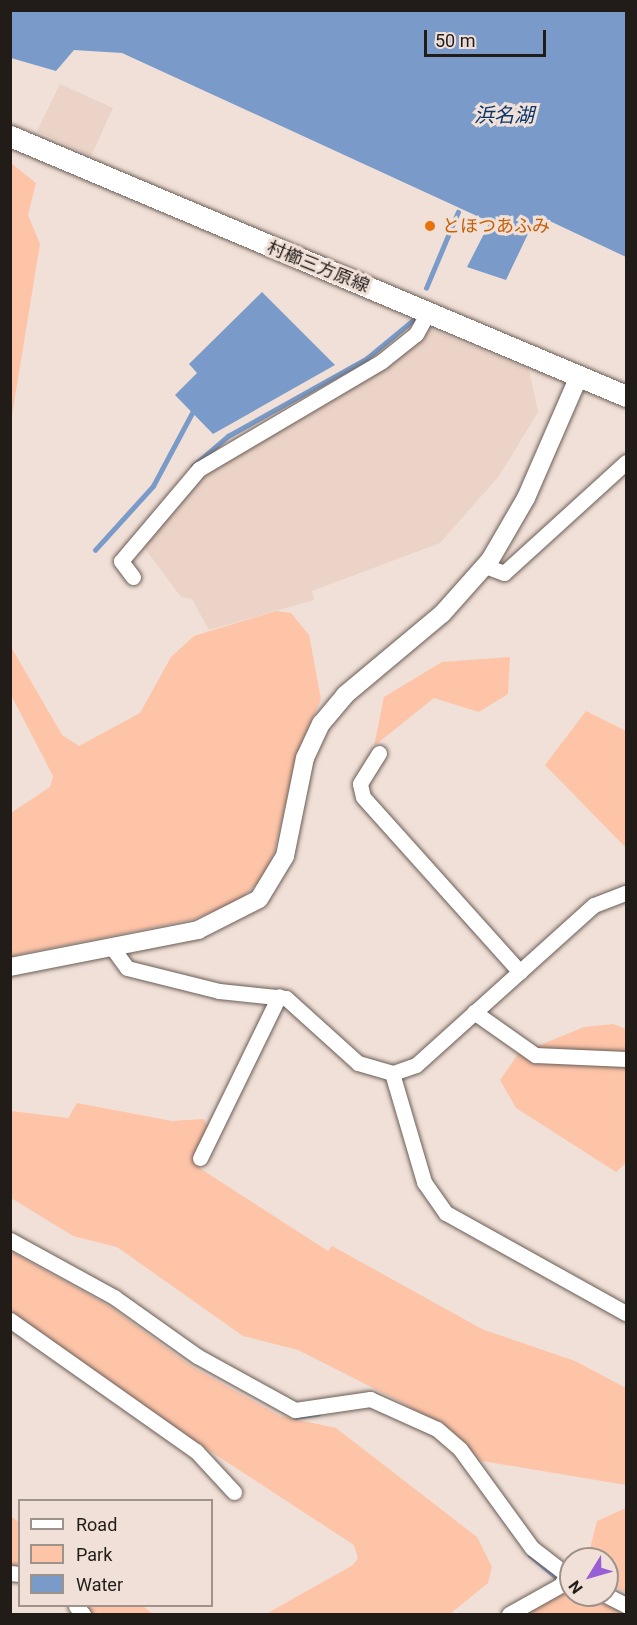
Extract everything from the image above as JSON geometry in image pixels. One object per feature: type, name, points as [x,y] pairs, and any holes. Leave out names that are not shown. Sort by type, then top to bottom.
[{"type":"main road","name":"村櫛三方原線","points":[[10,136],[627,396]]},
{"type":"street","points":[[133,576],[121,561],[199,469],[382,361],[419,330],[428,312]]},
{"type":"street","points":[[10,967],[114,950],[214,924],[259,899],[285,856],[305,758],[321,724],[345,695],[442,614],[485,566],[526,498],[579,376]]},
{"type":"street","points":[[485,566],[504,573],[627,462]]},
{"type":"street","points":[[379,753],[360,784],[363,797],[520,972]]},
{"type":"street","points":[[114,950],[127,968],[219,991],[279,996],[297,1004],[358,1063],[392,1073],[416,1065],[594,905],[627,892]]},
{"type":"street","points":[[200,1158],[279,996]]},
{"type":"street","points":[[474,1012],[535,1055],[627,1059]]},
{"type":"street","points":[[392,1073],[424,1182],[437,1204],[627,1313]]},
{"type":"street","points":[[10,1240],[121,1301],[197,1356],[295,1410],[370,1399],[438,1429],[460,1449],[532,1548],[559,1570]]},
{"type":"street","points":[[10,1320],[191,1446],[234,1492]]},
{"type":"street","points":[[509,1614],[559,1586]]},
{"type":"shaded area","points":[[60,84],[113,108],[91,156],[37,131]]},
{"type":"shaded area","points":[[428,328],[529,370],[538,412],[499,476],[440,543],[312,591],[314,600],[209,630],[192,599],[181,597],[143,546],[203,474]]},
{"type":"green space","points":[[11,163],[36,183],[28,215],[40,244],[11,421]]},
{"type":"green space","points":[[276,611],[291,613],[309,635],[321,699],[297,755],[274,853],[261,880],[239,900],[195,919],[11,956],[11,813],[50,787],[53,776],[11,695],[10,645],[62,735],[79,746],[140,713],[171,657],[194,636]]},
{"type":"green space","points":[[510,657],[508,694],[479,712],[434,698],[374,746],[384,697],[442,662]]},
{"type":"green space","points":[[586,711],[626,731],[626,848],[545,765]]},
{"type":"green space","points":[[613,1024],[626,1029],[626,1163],[616,1172],[516,1108],[500,1080],[518,1054],[584,1027]]},
{"type":"green space","points":[[77,1103],[172,1121],[203,1119],[208,1126],[195,1161],[201,1169],[328,1251],[332,1246],[482,1329],[575,1361],[626,1388],[626,1485],[482,1461],[449,1430],[399,1401],[298,1350],[243,1336],[117,1247],[73,1236],[11,1198],[11,1111],[68,1118]]},
{"type":"green space","points":[[10,1251],[109,1306],[191,1366],[280,1416],[336,1428],[477,1537],[492,1567],[488,1583],[450,1614],[266,1614],[353,1565],[358,1558],[354,1545],[107,1384],[11,1312]]},
{"type":"green space","points":[[626,1508],[626,1593],[619,1589],[619,1547],[590,1547],[597,1521]]},
{"type":"green space","points":[[10,1516],[18,1521],[18,1567],[11,1565]]},
{"type":"green space","points":[[559,1596],[559,1607],[612,1607],[626,1614],[522,1614]]},
{"type":"green space","points":[[86,1607],[144,1607],[153,1614],[92,1614]]},
{"type":"water","name":"浜名湖","points":[[10,11],[626,11],[626,257],[537,215],[506,280],[467,267],[490,222],[122,53],[74,50],[56,71],[11,58]]},
{"type":"water","points":[[262,292],[335,365],[213,434],[175,395],[197,373],[189,364]]},
{"type":"waterway","points":[[426,288],[458,212]]},
{"type":"waterway","points":[[193,466],[228,436],[366,359],[412,321]]},
{"type":"waterway","points":[[95,550],[153,486],[192,413]]},
{"type":"waterway","points":[[295,1417],[319,1413]]},
{"type":"waterway","points":[[530,1555],[559,1579]]},
{"type":"place","name":"とほつあふみ","points":[[430,226]]}]
